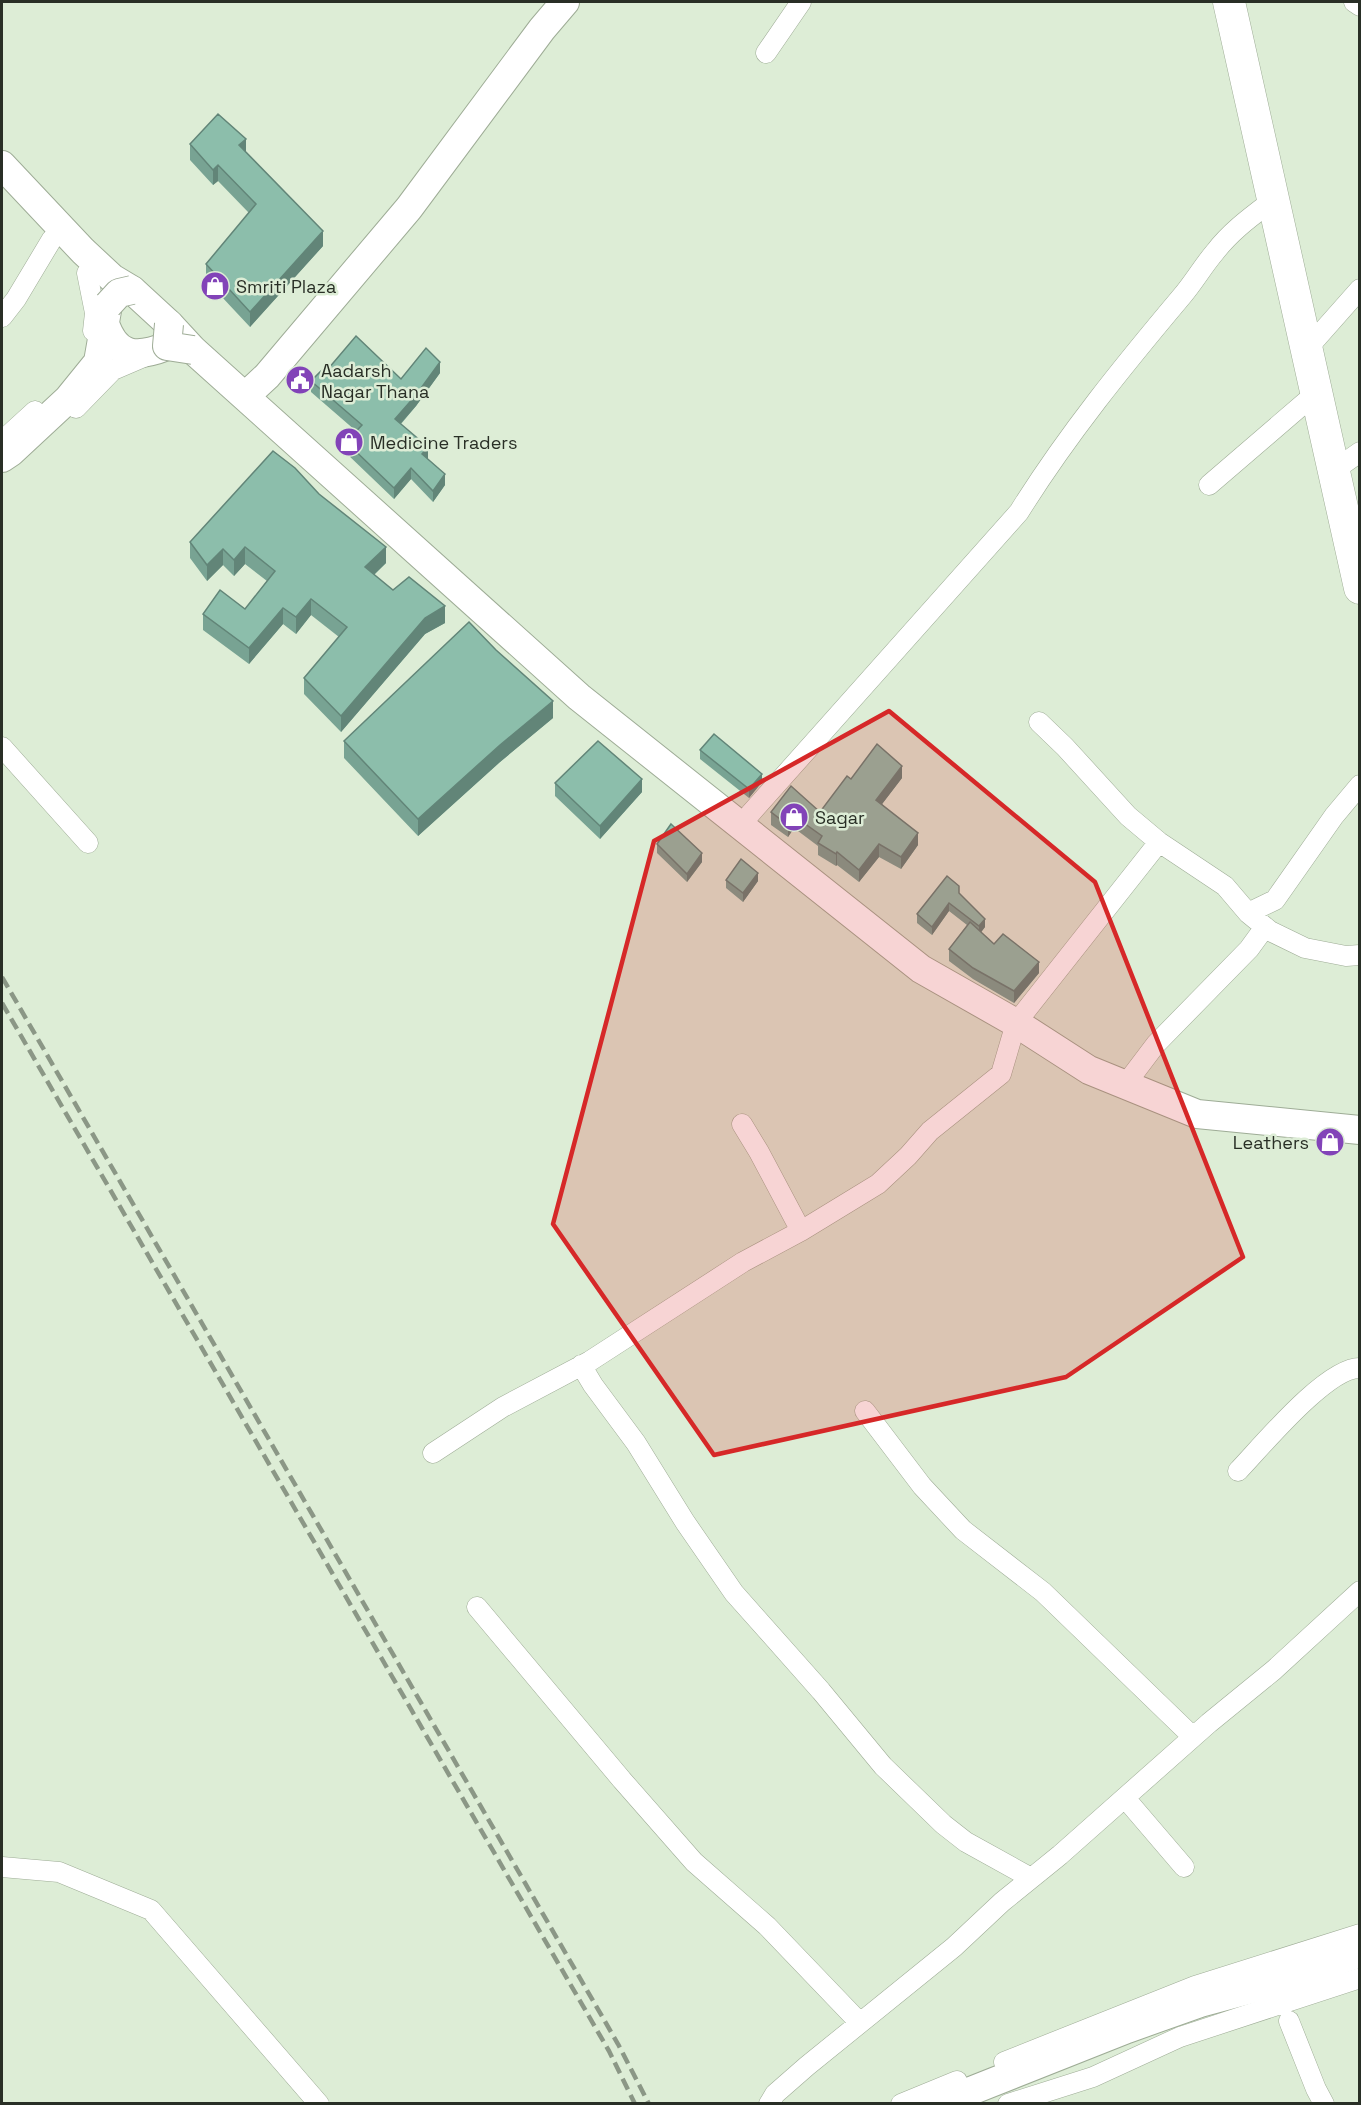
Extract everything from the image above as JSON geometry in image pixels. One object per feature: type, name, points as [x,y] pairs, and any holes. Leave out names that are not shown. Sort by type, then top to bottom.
[{"type":"main road","points":[[253,389],[409,208],[542,28],[565,2]]},
{"type":"main road","points":[[1228,2],[1359,588]]},
{"type":"main road","points":[[2,145],[58,208],[253,389],[591,692],[750,814],[837,887],[843,908]]},
{"type":"main road","points":[[2,165],[110,280],[180,345],[579,697],[921,969],[1016,1023],[1089,1070],[1197,1114],[1359,1130]]},
{"type":"main road","points":[[2,189],[52,239],[110,280],[180,345]]},
{"type":"main road","points":[[2,458],[68,399],[98,362],[106,315],[118,293],[110,280]]},
{"type":"main road","points":[[106,315],[111,340],[117,346],[134,354]]},
{"type":"main road","points":[[98,362],[180,345]]},
{"type":"main road","points":[[938,2103],[1127,2029],[1200,2003],[1281,1981],[1359,1953]]},
{"type":"street","points":[[766,53],[801,2]]},
{"type":"street","points":[[1354,2],[1359,6]]},
{"type":"street","points":[[750,814],[1019,512],[1046,468],[1077,426],[1185,293],[1215,251],[1243,222],[1273,200]]},
{"type":"street","points":[[2,317],[16,299],[52,239]]},
{"type":"street","points":[[2,441],[48,400],[89,356],[95,313],[110,280]]},
{"type":"street","points":[[1306,350],[1359,289]]},
{"type":"street","points":[[2,473],[55,430],[113,370],[180,345]]},
{"type":"street","points":[[1209,485],[1316,393]]},
{"type":"street","points":[[1333,471],[1359,452]]},
{"type":"street","points":[[1039,722],[1128,816],[1159,842],[1225,886],[1248,913],[1265,927],[1305,948],[1346,956],[1359,955]]},
{"type":"street","points":[[2,747],[88,843]]},
{"type":"street","points":[[1248,913],[1275,900],[1359,784]]},
{"type":"street","points":[[433,1453],[503,1407],[581,1365],[742,1262],[801,1231],[878,1184],[908,1156],[930,1131],[1001,1074],[1016,1023],[1159,842]]},
{"type":"street","points":[[1125,1085],[1156,1044],[1242,957],[1265,927]]},
{"type":"street","points":[[742,1124],[801,1231]]},
{"type":"street","points":[[581,1365],[734,1593],[822,1691],[883,1767],[966,1842],[1031,1878]]},
{"type":"street","points":[[1238,1471],[1320,1386],[1353,1368],[1359,1368]]},
{"type":"street","points":[[865,1411],[922,1486],[963,1530],[1042,1592],[1193,1737]]},
{"type":"street","points":[[769,2103],[775,2094],[807,2066],[954,1947],[1002,1902],[1274,1670],[1359,1591]]},
{"type":"street","points":[[477,1607],[694,1862],[767,1926],[860,2024]]},
{"type":"street","points":[[1125,1798],[1184,1867]]},
{"type":"street","points":[[2,1867],[59,1872],[152,1910],[319,2103]]},
{"type":"street","points":[[901,2103],[1195,1986],[1359,1934]]},
{"type":"street","points":[[1008,2103],[1093,2078],[1180,2037],[1359,1978]]},
{"type":"street","points":[[1289,2020],[1316,2089],[1324,2103]]},
{"type":"highlighted area","points":[[889,711],[1095,882],[1243,1257],[1066,1377],[714,1455],[553,1224],[654,841]]},
{"type":"building","points":[[218,114],[246,139],[239,145],[323,231],[250,312],[206,264],[256,204],[218,165],[213,170],[190,144]]},
{"type":"building","points":[[356,336],[401,379],[426,348],[440,362],[395,419],[428,447],[422,454],[445,474],[433,491],[411,468],[394,488],[346,442],[362,425],[311,381],[325,367],[328,369]]},
{"type":"building","points":[[273,451],[295,468],[319,494],[386,547],[365,567],[393,590],[409,577],[445,606],[425,618],[341,716],[304,678],[347,627],[311,599],[296,617],[283,608],[249,648],[203,614],[220,590],[245,609],[275,571],[245,547],[234,560],[223,549],[207,565],[190,542]]},
{"type":"building","points":[[469,622],[496,650],[553,701],[418,819],[344,741]]},
{"type":"building","points":[[714,734],[762,774],[749,789],[700,750]]},
{"type":"building","points":[[598,741],[642,779],[600,826],[555,783]]},
{"type":"building","points":[[877,744],[902,766],[876,800],[918,833],[901,857],[879,844],[859,870],[837,852],[836,854],[818,843],[822,836],[794,816],[788,825],[771,812],[791,786],[820,812],[847,776],[851,779]]},
{"type":"building","points":[[671,824],[702,853],[687,874],[657,844]]},
{"type":"building","points":[[741,859],[758,873],[743,893],[726,880]]},
{"type":"building","points":[[947,876],[959,886],[959,893],[985,919],[979,926],[949,903],[932,927],[917,914]]},
{"type":"building","points":[[970,922],[994,944],[1003,934],[1039,962],[1014,991],[973,968],[949,949]]},
{"type":"railway","points":[[2,977],[618,2044],[649,2104]]},
{"type":"railway","points":[[2,1003],[609,2051],[635,2104]]},
{"type":"place","name":"Smriti Plaza","points":[[215,286]]},
{"type":"place","name":"Aadarsh Nagar Thana","points":[[300,380]]},
{"type":"place","name":"Medicine Traders","points":[[349,442]]},
{"type":"place","name":"Sagar","points":[[794,817]]},
{"type":"place","name":"Leathers","points":[[1330,1142]]}]
